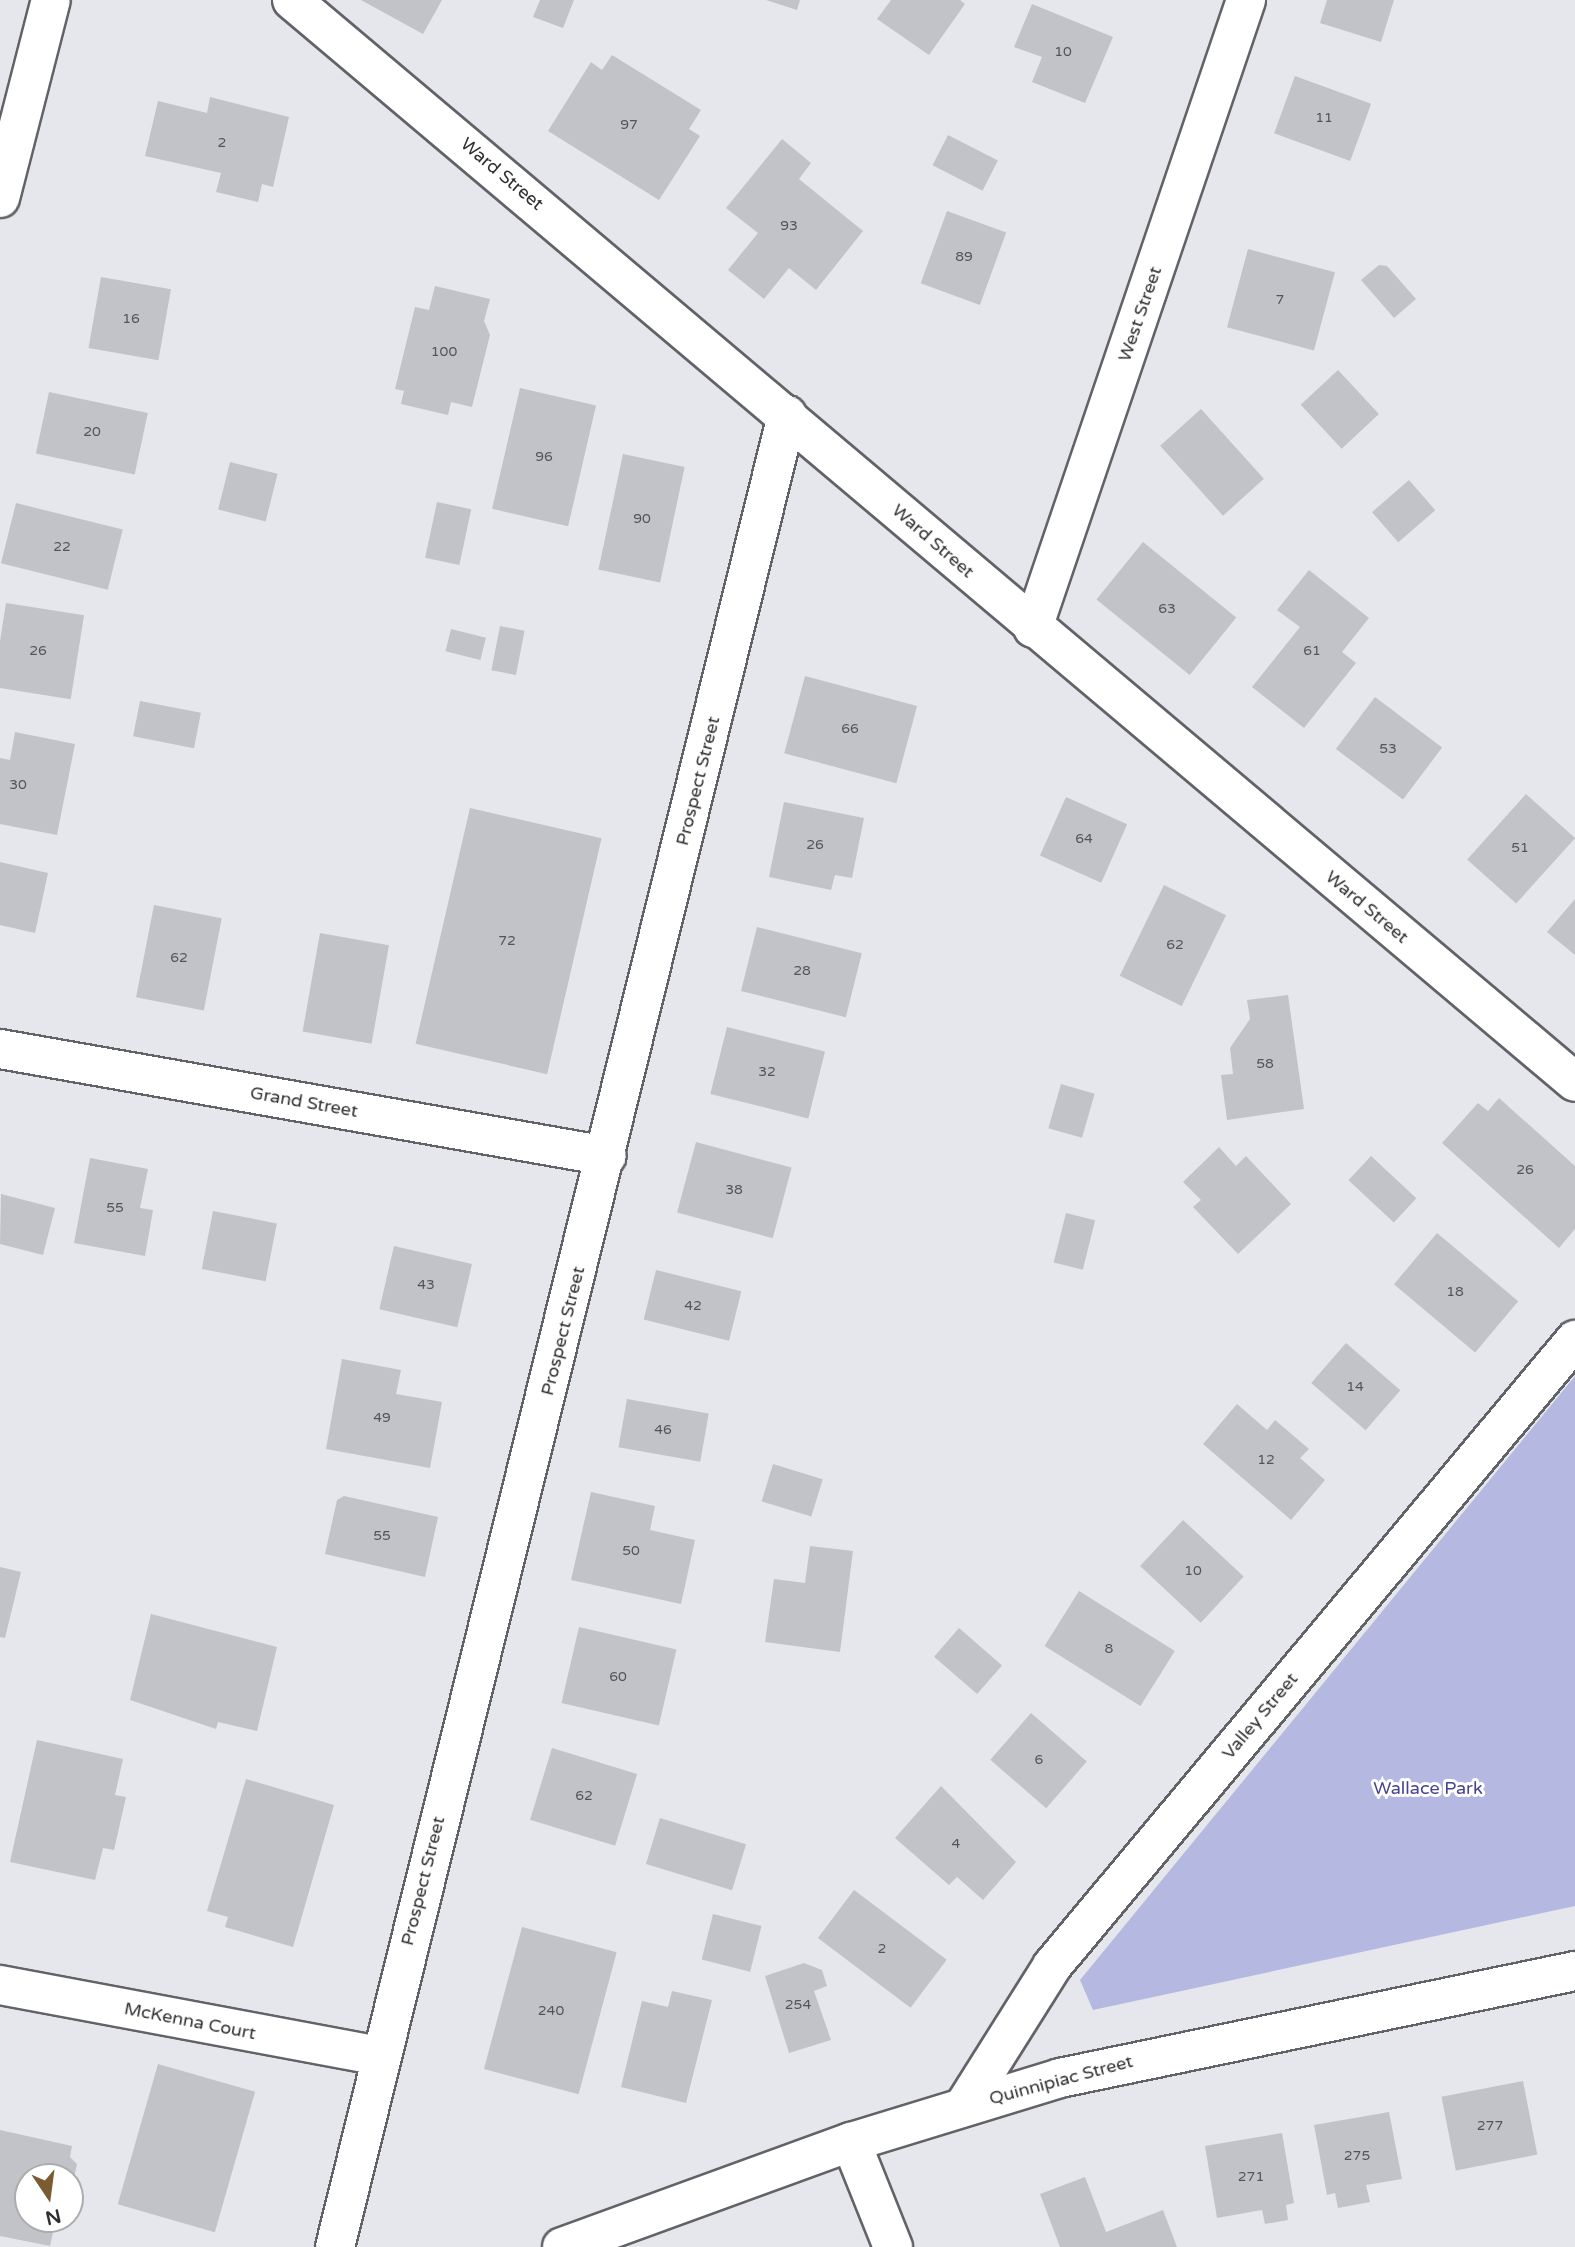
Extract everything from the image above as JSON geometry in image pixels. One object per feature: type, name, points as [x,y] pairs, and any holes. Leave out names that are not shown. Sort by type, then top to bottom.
[{"type":"street","points":[[0,198],[51,0]]},
{"type":"street","name":"West Street","points":[[1034,628],[1246,0]]},
{"type":"street","name":"Ward Street","points":[[306,4],[1034,628],[1575,1082]]},
{"type":"street","name":"Prospect Street","points":[[335,2247],[380,2056],[607,1156],[787,415]]},
{"type":"street","name":"Grand Street","points":[[0,1049],[607,1156]]},
{"type":"street","name":"Valley Street","points":[[964,2106],[1052,1966],[1575,1340]]},
{"type":"street","name":"Quinnipiac Street","points":[[562,2247],[851,2142],[964,2106],[1239,2036],[1575,1972]]},
{"type":"street","name":"McKenna Court","points":[[0,1985],[380,2056]]},
{"type":"street","points":[[851,2142],[893,2247]]},
{"type":"green space","name":"Wallace Park","points":[[1575,1376],[1575,1906],[1093,2010],[1080,1980]]},
{"type":"building","points":[[361,0],[442,0],[423,34]]},
{"type":"building","points":[[540,0],[574,0],[563,28],[533,17]]},
{"type":"building","points":[[766,0],[800,0],[797,10]]},
{"type":"building","points":[[891,0],[960,0],[965,4],[929,55],[877,19]]},
{"type":"building","points":[[1327,0],[1394,0],[1381,42],[1320,23]]},
{"type":"building","points":[[1032,4],[1113,37],[1085,103],[1032,82],[1042,57],[1014,47]]},
{"type":"building","points":[[612,55],[701,110],[689,129],[700,136],[659,200],[548,131],[591,62],[602,70]]},
{"type":"building","points":[[1295,76],[1371,104],[1350,161],[1274,133]]},
{"type":"building","points":[[210,97],[289,117],[273,187],[262,184],[258,202],[216,192],[221,173],[145,156],[158,101],[207,113]]},
{"type":"building","points":[[948,135],[998,160],[982,191],[933,165]]},
{"type":"building","points":[[782,139],[811,163],[799,179],[863,231],[816,290],[789,268],[764,299],[728,270],[758,233],[726,208]]},
{"type":"building","points":[[947,211],[1006,233],[980,305],[921,283]]},
{"type":"building","points":[[1248,249],[1335,272],[1314,351],[1227,327]]},
{"type":"building","points":[[1379,265],[1387,266],[1416,299],[1394,318],[1361,280]]},
{"type":"building","points":[[101,277],[171,289],[158,360],[88,348]]},
{"type":"building","points":[[435,286],[490,299],[484,321],[490,335],[472,407],[451,402],[448,415],[401,404],[404,391],[395,389],[415,307],[429,310]]},
{"type":"building","points":[[1338,370],[1379,414],[1342,449],[1301,405]]},
{"type":"building","points":[[520,388],[596,406],[568,526],[492,509]]},
{"type":"building","points":[[49,392],[148,413],[135,475],[36,454]]},
{"type":"building","points":[[1201,409],[1264,479],[1223,516],[1160,446]]},
{"type":"building","points":[[623,454],[685,467],[660,583],[598,569]]},
{"type":"building","points":[[230,462],[278,474],[266,521],[218,510]]},
{"type":"building","points":[[1409,480],[1435,510],[1398,542],[1372,512]]},
{"type":"building","points":[[437,502],[471,509],[459,565],[425,558]]},
{"type":"building","points":[[16,503],[123,530],[108,590],[1,563]]},
{"type":"building","points":[[1143,542],[1236,618],[1190,675],[1096,600]]},
{"type":"building","points":[[1309,570],[1369,618],[1342,652],[1356,663],[1304,728],[1252,687],[1300,627],[1277,610]]},
{"type":"building","points":[[6,603],[84,615],[71,699],[0,688],[0,641]]},
{"type":"building","points":[[500,626],[525,631],[516,675],[491,670]]},
{"type":"building","points":[[451,629],[486,638],[480,660],[445,651]]},
{"type":"building","points":[[805,676],[917,706],[896,783],[784,753]]},
{"type":"building","points":[[1375,697],[1442,748],[1403,799],[1336,749]]},
{"type":"building","points":[[140,701],[201,713],[194,748],[133,736]]},
{"type":"building","points":[[15,732],[75,744],[57,835],[0,824],[0,758],[10,760]]},
{"type":"building","points":[[1526,794],[1575,838],[1516,904],[1467,859]]},
{"type":"building","points":[[1066,797],[1127,824],[1101,883],[1040,855]]},
{"type":"building","points":[[784,802],[864,818],[852,878],[835,875],[831,890],[769,877]]},
{"type":"building","points":[[470,808],[602,838],[547,1074],[416,1044]]},
{"type":"building","points":[[0,862],[48,873],[35,933],[0,925]]},
{"type":"building","points":[[1164,885],[1226,915],[1182,1006],[1120,976]]},
{"type":"building","points":[[1575,899],[1575,955],[1547,932]]},
{"type":"building","points":[[154,905],[222,918],[204,1010],[136,997]]},
{"type":"building","points":[[757,927],[862,953],[846,1017],[741,991]]},
{"type":"building","points":[[320,933],[389,945],[372,1044],[303,1031]]},
{"type":"building","points":[[1288,995],[1304,1109],[1227,1120],[1221,1075],[1233,1074],[1230,1048],[1250,1019],[1247,1000]]},
{"type":"building","points":[[727,1027],[825,1051],[808,1118],[710,1094]]},
{"type":"building","points":[[1061,1084],[1095,1094],[1082,1138],[1048,1128]]},
{"type":"building","points":[[1499,1098],[1575,1166],[1575,1229],[1559,1248],[1442,1143],[1478,1103],[1488,1111]]},
{"type":"building","points":[[696,1142],[792,1168],[773,1238],[677,1213]]},
{"type":"building","points":[[1219,1147],[1236,1166],[1246,1156],[1291,1204],[1238,1254],[1193,1207],[1201,1200],[1183,1182]]},
{"type":"building","points":[[1371,1156],[1416,1198],[1394,1222],[1348,1180]]},
{"type":"building","points":[[90,1158],[148,1169],[140,1208],[153,1210],[145,1256],[74,1243]]},
{"type":"building","points":[[1,1194],[55,1208],[43,1255],[0,1244]]},
{"type":"building","points":[[213,1211],[277,1223],[266,1281],[202,1269]]},
{"type":"building","points":[[1066,1213],[1095,1220],[1083,1270],[1054,1262]]},
{"type":"building","points":[[1437,1233],[1518,1301],[1475,1352],[1394,1284]]},
{"type":"building","points":[[394,1246],[472,1264],[457,1327],[379,1309]]},
{"type":"building","points":[[656,1270],[741,1291],[729,1341],[644,1319]]},
{"type":"building","points":[[1346,1343],[1400,1390],[1366,1430],[1311,1383]]},
{"type":"building","points":[[342,1359],[401,1370],[396,1394],[442,1402],[430,1468],[326,1449]]},
{"type":"building","points":[[627,1399],[709,1413],[700,1462],[618,1447]]},
{"type":"building","points":[[1237,1404],[1267,1430],[1275,1420],[1309,1449],[1300,1458],[1325,1480],[1291,1520],[1203,1444]]},
{"type":"building","points":[[773,1464],[823,1479],[811,1516],[762,1501]]},
{"type":"building","points":[[591,1492],[655,1506],[650,1530],[695,1540],[681,1604],[571,1580]]},
{"type":"building","points":[[344,1496],[438,1517],[425,1577],[325,1554],[337,1500]]},
{"type":"building","points":[[1183,1520],[1244,1577],[1201,1623],[1140,1566]]},
{"type":"building","points":[[810,1546],[853,1551],[840,1652],[765,1642],[774,1579],[805,1583]]},
{"type":"building","points":[[0,1567],[21,1572],[5,1638],[0,1637]]},
{"type":"building","points":[[1079,1591],[1175,1651],[1140,1706],[1045,1646]]},
{"type":"building","points":[[151,1614],[277,1647],[257,1731],[218,1722],[216,1729],[130,1700]]},
{"type":"building","points":[[579,1627],[676,1649],[659,1725],[561,1703]]},
{"type":"building","points":[[959,1628],[1002,1665],[977,1694],[934,1657]]},
{"type":"building","points":[[1031,1713],[1087,1762],[1046,1808],[990,1760]]},
{"type":"building","points":[[37,1740],[123,1759],[115,1795],[126,1797],[114,1850],[103,1848],[95,1880],[10,1862]]},
{"type":"building","points":[[552,1748],[637,1774],[615,1846],[530,1820]]},
{"type":"building","points":[[246,1779],[334,1805],[293,1947],[225,1927],[228,1917],[207,1911]]},
{"type":"building","points":[[941,1786],[1016,1862],[983,1900],[957,1877],[949,1885],[895,1838]]},
{"type":"building","points":[[660,1818],[746,1844],[732,1890],[646,1864]]},
{"type":"building","points":[[854,1890],[947,1960],[911,2008],[818,1938]]},
{"type":"building","points":[[713,1914],[762,1926],[750,1972],[702,1960]]},
{"type":"building","points":[[522,1927],[617,1952],[579,2094],[484,2069]]},
{"type":"building","points":[[804,1963],[822,1970],[827,1986],[814,1991],[831,2040],[789,2053],[765,1976]]},
{"type":"building","points":[[672,1991],[712,2000],[686,2103],[621,2087],[642,2001],[668,2007]]},
{"type":"building","points":[[158,2064],[255,2092],[215,2232],[118,2204]]},
{"type":"building","points":[[1523,2081],[1537,2155],[1456,2170],[1442,2097]]},
{"type":"building","points":[[1389,2112],[1402,2179],[1366,2185],[1370,2202],[1338,2208],[1335,2193],[1327,2195],[1314,2125]]},
{"type":"building","points":[[0,2130],[72,2146],[70,2157],[76,2163],[14,2163],[14,2233],[53,2233],[50,2246],[0,2236]]},
{"type":"building","points":[[1282,2133],[1294,2203],[1286,2205],[1288,2220],[1265,2224],[1262,2210],[1217,2218],[1205,2146]]},
{"type":"building","points":[[1085,2177],[1106,2232],[1163,2210],[1177,2247],[1060,2247],[1040,2194]]}]
